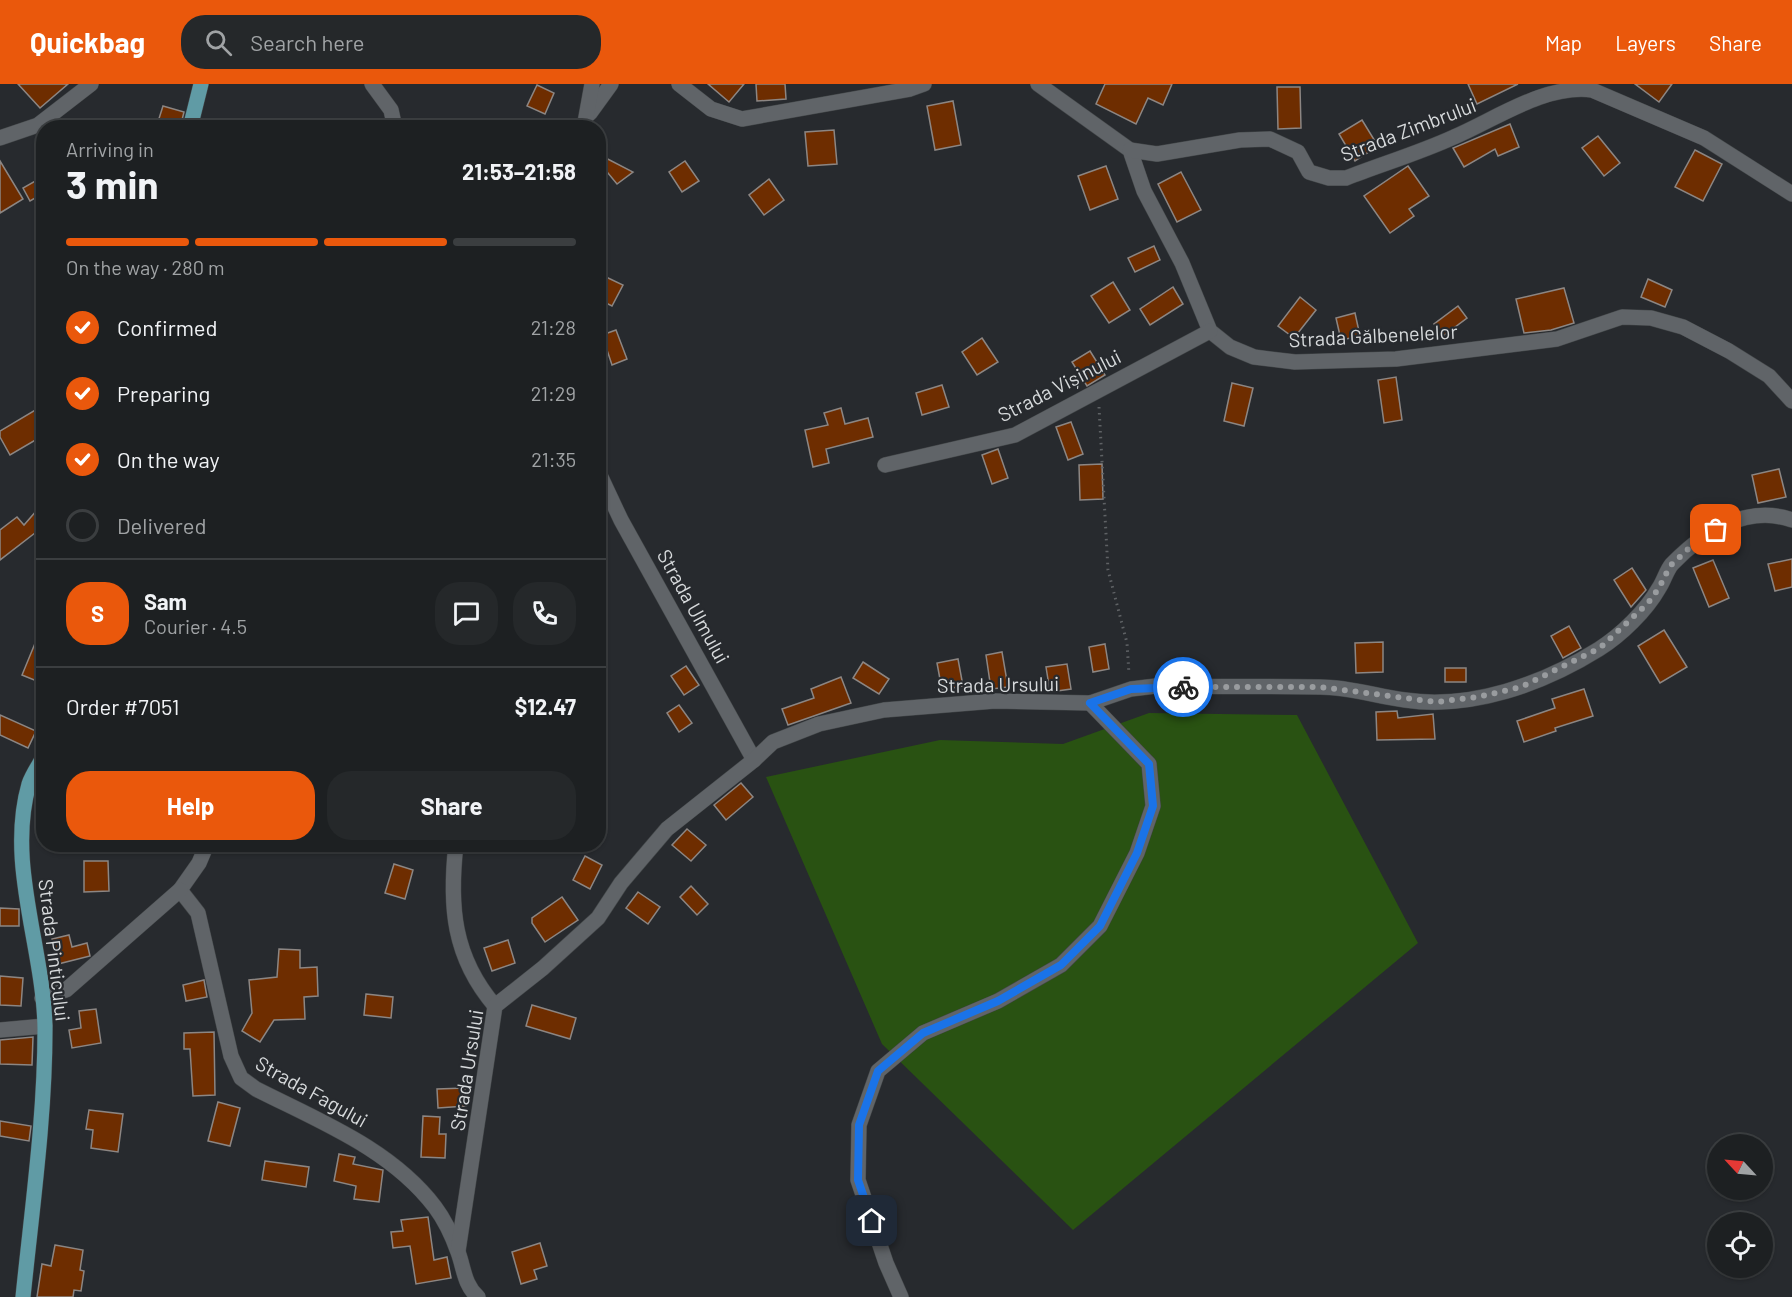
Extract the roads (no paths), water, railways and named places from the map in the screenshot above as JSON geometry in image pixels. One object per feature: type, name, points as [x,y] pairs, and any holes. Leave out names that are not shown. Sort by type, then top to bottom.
[{"type":"main road","points":[[192,120],[201,84]]},
{"type":"main road","name":"Strada Pinticului","points":[[23,1297],[44,1072],[45,1026],[23,864],[22,822],[29,783],[36,770]]},
{"type":"street","points":[[45,120],[92,84]]},
{"type":"street","points":[[372,84],[391,110],[393,120]]},
{"type":"street","points":[[586,120],[592,84]]},
{"type":"street","points":[[587,120],[611,84]]},
{"type":"street","points":[[679,84],[711,109],[742,119],[910,90],[924,84]]},
{"type":"street","points":[[1038,84],[1130,150],[1144,191],[1182,263],[1210,331]]},
{"type":"street","name":"Strada Zimbrului","points":[[1130,150],[1157,154],[1240,140],[1270,139],[1298,152],[1309,172],[1329,178],[1346,178],[1453,138],[1556,92],[1577,88],[1592,90],[1704,138],[1792,194]]},
{"type":"street","points":[[0,138],[36,126]]},
{"type":"street","name":"Strada Gălbenelelor","points":[[1210,331],[1230,347],[1254,357],[1295,362],[1449,354],[1557,339],[1622,317],[1651,318],[1683,327],[1729,351],[1769,376],[1792,401]]},
{"type":"street","name":"Strada Vișinului","points":[[885,465],[1015,435],[1210,331]]},
{"type":"street","name":"Strada Ulmului","points":[[606,488],[621,520],[754,760]]},
{"type":"street","name":"Strada Ursului","points":[[458,1251],[495,1006],[551,961],[598,918],[621,883],[667,829],[754,760],[773,741],[810,727],[884,710],[995,701],[1090,703],[1131,689],[1156,686],[1320,687],[1436,702],[1478,697],[1521,687],[1600,648],[1632,621],[1659,588],[1670,566],[1698,540],[1734,520],[1755,514],[1792,520]]},
{"type":"street","points":[[901,1297],[886,1263],[858,1180],[859,1125],[878,1071],[923,1033],[998,1001],[1061,965],[1100,926],[1137,853],[1153,806],[1149,764],[1090,703]]},
{"type":"street","points":[[42,998],[66,990],[180,890],[199,863],[204,852]]},
{"type":"street","points":[[455,852],[451,887],[456,927],[471,972],[495,1006]]},
{"type":"street","name":"Strada Fagului","points":[[180,890],[198,913],[231,1056],[241,1078],[256,1089],[360,1142],[404,1175],[436,1208],[458,1251],[471,1295]]},
{"type":"street","points":[[0,1030],[45,1026]]}]
